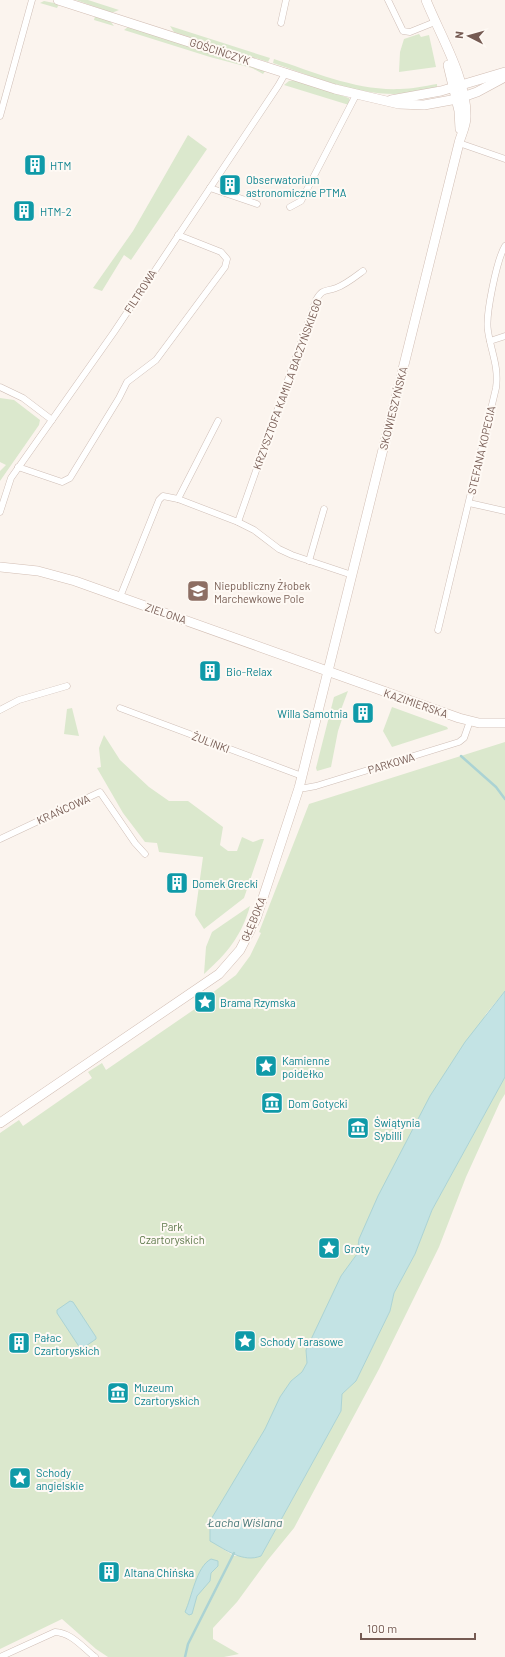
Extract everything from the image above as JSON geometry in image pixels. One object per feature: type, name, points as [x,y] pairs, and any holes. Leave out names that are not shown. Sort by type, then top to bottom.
[{"type":"street","points":[[0,116],[32,0]]},
{"type":"street","name":"GOŚCIŃCZYK","points":[[58,0],[356,95],[410,105],[424,105],[460,98]]},
{"type":"street","points":[[281,23],[286,0]]},
{"type":"street","points":[[388,0],[403,31],[410,32],[435,22]]},
{"type":"street","name":"SKOWIESZYŃSKA","points":[[328,672],[458,143],[460,98],[449,52],[426,0]]},
{"type":"street","name":"FILTROWA","points":[[0,512],[11,478],[18,467],[114,332],[286,72]]},
{"type":"street","points":[[457,86],[505,72]]},
{"type":"street","points":[[460,98],[505,77]]},
{"type":"street","name":"GOŚCIŃCZYK","points":[[382,100],[422,96],[457,86]]},
{"type":"street","points":[[290,207],[301,201],[356,95]]},
{"type":"street","points":[[458,143],[505,159]]},
{"type":"street","points":[[210,188],[257,204]]},
{"type":"street","points":[[18,467],[62,482],[70,478],[119,398],[127,382],[156,360],[225,267],[227,258],[222,252],[178,235]]},
{"type":"street","name":"STEFANA KOPECIA","points":[[438,630],[469,503],[497,378],[497,370],[487,330],[487,312],[502,250],[505,246]]},
{"type":"street","name":"KRZYSZTOFA KAMILA BACZYŃSKIEGO","points":[[238,522],[316,300],[320,293],[327,289],[337,288],[363,271]]},
{"type":"street","points":[[490,341],[505,336]]},
{"type":"street","points":[[0,387],[23,398],[52,420]]},
{"type":"street","points":[[178,499],[218,421]]},
{"type":"street","points":[[120,597],[159,500],[163,496],[178,499],[238,522],[254,530],[279,549],[292,555],[352,575]]},
{"type":"street","points":[[469,503],[505,511]]},
{"type":"street","points":[[309,561],[324,509]]},
{"type":"street","name":"ZIELONA","points":[[0,567],[26,569],[56,575],[328,672]]},
{"type":"street","name":"KAZIMIERSKA","points":[[328,672],[470,721],[490,724],[505,723]]},
{"type":"street","name":"GŁĘBOKA","points":[[0,1124],[202,987],[219,974],[240,950],[256,919],[299,788],[328,672]]},
{"type":"street","points":[[0,710],[19,700],[67,686]]},
{"type":"street","name":"ŻULINKI","points":[[120,708],[302,776]]},
{"type":"street","name":"PARKOWA","points":[[299,788],[316,786],[459,742],[464,738],[470,721]]},
{"type":"street","name":"KRAŃCOWA","points":[[0,839],[100,792],[144,854]]},
{"type":"street","points":[[0,1657],[55,1632],[72,1637],[95,1657]]},
{"type":"green space","points":[[76,0],[88,0],[119,10],[110,12]]},
{"type":"green space","points":[[44,1],[59,4],[57,8],[40,3]]},
{"type":"green space","points":[[95,16],[110,21],[114,26],[94,20]]},
{"type":"green space","points":[[170,26],[270,58],[268,62],[174,32]]},
{"type":"green space","points":[[128,27],[265,71],[263,74],[252,68],[210,57],[124,30]]},
{"type":"green space","points":[[419,34],[421,37],[429,35],[436,67],[399,72],[400,52],[404,39]]},
{"type":"green space","points":[[274,59],[336,80],[368,87],[405,89],[437,84],[437,88],[395,94],[364,91],[318,79],[273,63]]},
{"type":"green space","points":[[296,80],[349,98],[349,105],[284,85],[289,81]]},
{"type":"green space","points":[[188,135],[207,149],[131,260],[124,255],[102,291],[93,288],[133,231]]},
{"type":"green space","points":[[0,398],[14,400],[40,420],[39,425],[0,481],[0,471],[6,465],[0,462]]},
{"type":"green space","points":[[348,691],[339,715],[343,716],[338,731],[331,767],[317,771],[316,768],[334,697]]},
{"type":"green space","points":[[392,707],[447,727],[448,729],[392,747],[383,731]]},
{"type":"green space","points":[[72,708],[79,736],[64,734],[67,709]]},
{"type":"green space","points":[[104,735],[120,760],[149,787],[169,801],[188,801],[223,827],[220,845],[228,851],[237,851],[242,837],[253,842],[264,839],[244,898],[204,929],[195,915],[203,857],[159,852],[157,843],[145,842],[123,813],[97,768],[101,767],[99,748]]},
{"type":"green space","name":"Park Czartoryskich","points":[[505,742],[505,991],[486,1014],[371,1249],[306,1350],[307,1363],[217,1545],[234,1556],[261,1556],[341,1411],[342,1394],[356,1381],[390,1311],[394,1293],[415,1254],[432,1210],[505,1077],[505,1094],[466,1177],[439,1247],[379,1369],[294,1528],[267,1561],[237,1602],[213,1628],[213,1639],[239,1654],[224,1657],[108,1657],[96,1649],[62,1619],[0,1649],[0,1133],[19,1120],[23,1126],[92,1078],[88,1072],[102,1063],[106,1070],[210,999],[208,996],[236,975],[250,956],[261,933],[259,932],[309,804]]},
{"type":"green space","points":[[250,906],[238,936],[220,959],[204,974],[206,947],[212,932]]},
{"type":"water","name":"Łacha Wiślana","points":[[505,991],[505,1077],[432,1210],[415,1254],[394,1293],[390,1311],[356,1381],[342,1394],[341,1411],[261,1556],[248,1558],[228,1552],[210,1541],[210,1521],[265,1429],[280,1397],[291,1381],[302,1372],[307,1363],[306,1350],[341,1276],[357,1254],[359,1239],[378,1196],[430,1096],[465,1042]]},
{"type":"water","points":[[70,1301],[73,1302],[96,1337],[96,1339],[83,1348],[80,1348],[57,1313],[57,1310]]},
{"type":"water","points":[[211,1559],[218,1561],[218,1566],[211,1573],[210,1581],[197,1596],[192,1614],[189,1615],[185,1612],[198,1575],[206,1563]]},
{"type":"waterway","points":[[461,756],[496,787],[505,799]]},
{"type":"waterway","points":[[185,1657],[188,1644],[234,1553]]},
{"type":"place","name":"HTM","points":[[35,165]]},
{"type":"place","name":"Obserwatorium astronomiczne PTMA","points":[[230,185]]},
{"type":"place","name":"HTM-2","points":[[24,211]]},
{"type":"place","name":"Niepubliczny Żłobek Marchewkowe Pole","points":[[198,591]]},
{"type":"place","name":"Bio-Relax","points":[[210,671]]},
{"type":"place","name":"Willa Samotnia","points":[[363,713]]},
{"type":"place","name":"Domek Grecki","points":[[177,883]]},
{"type":"place","name":"Brama Rzymska","points":[[205,1002]]},
{"type":"place","name":"Kamienne poidełko","points":[[266,1066]]},
{"type":"place","name":"Dom Gotycki","points":[[272,1103]]},
{"type":"place","name":"Świątynia Sybilli","points":[[358,1128]]},
{"type":"place","name":"Groty","points":[[329,1248]]},
{"type":"place","name":"Schody Tarasowe","points":[[245,1341]]},
{"type":"place","name":"Pałac Czartoryskich","points":[[19,1343]]},
{"type":"place","name":"Muzeum Czartoryskich","points":[[118,1393]]},
{"type":"place","name":"Schody angielskie","points":[[20,1478]]},
{"type":"place","name":"Altana Chińska","points":[[109,1572]]}]
